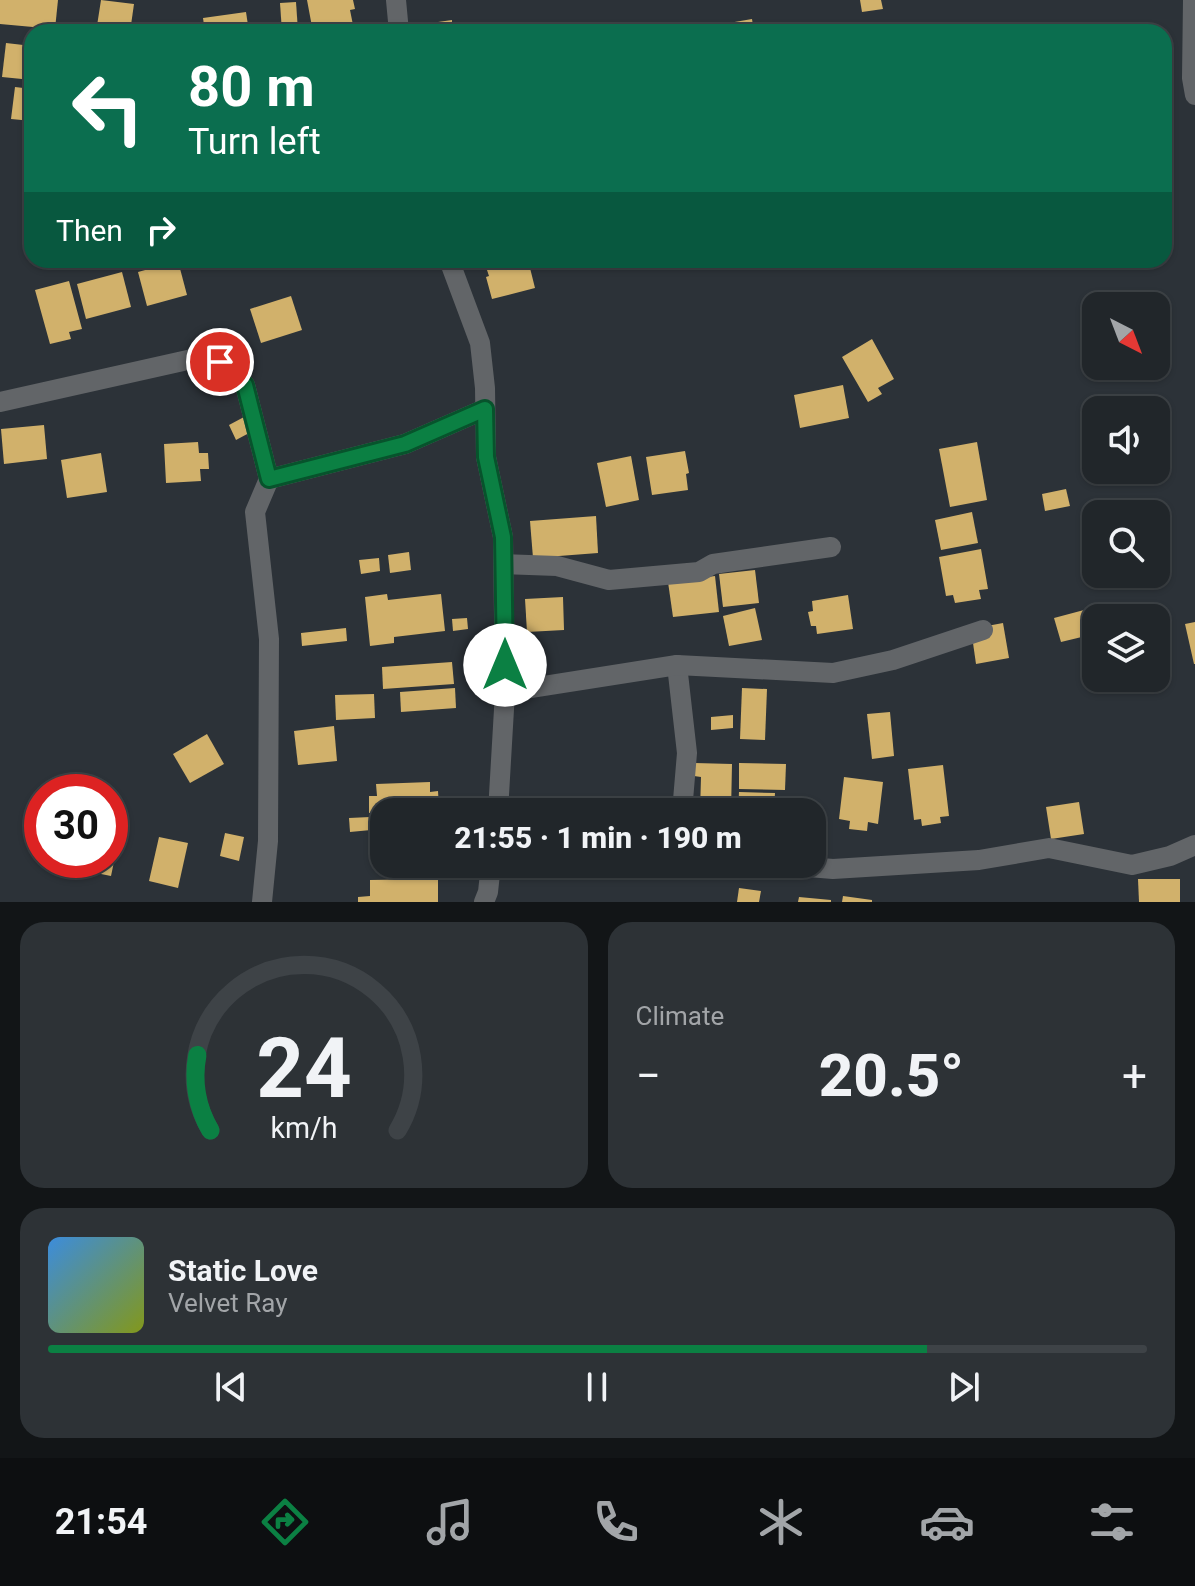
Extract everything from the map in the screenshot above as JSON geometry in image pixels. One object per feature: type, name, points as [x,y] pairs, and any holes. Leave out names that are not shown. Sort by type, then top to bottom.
[{"type":"street","points":[[396,0],[398,24]]},
{"type":"street","points":[[1193,0],[1192,78],[1195,95]]},
{"type":"street","points":[[452,268],[480,343],[486,457],[503,537],[505,692],[499,798]]},
{"type":"street","points":[[0,402],[201,357],[220,362],[245,385],[269,479],[255,512],[269,639],[268,841],[262,902]]},
{"type":"street","points":[[269,479],[405,444],[485,409]]},
{"type":"street","points":[[504,564],[557,566],[609,580],[699,572],[713,564],[831,547]]},
{"type":"street","points":[[505,692],[677,665],[833,673],[893,660],[983,630]]},
{"type":"street","points":[[677,665],[687,753],[683,798]]},
{"type":"street","points":[[826,868],[979,860],[1049,848],[1132,865],[1170,856],[1195,845]]},
{"type":"street","points":[[484,902],[490,878]]},
{"type":"building","points":[[0,0],[58,0],[56,24],[0,24]]},
{"type":"building","points":[[101,0],[134,4],[131,24],[97,24]]},
{"type":"building","points":[[307,0],[353,0],[355,9],[350,10],[353,24],[312,24]]},
{"type":"building","points":[[860,0],[881,0],[883,9],[862,12]]},
{"type":"building","points":[[296,2],[298,24],[281,24],[280,3]]},
{"type":"building","points":[[246,12],[248,24],[204,24],[203,18]]},
{"type":"building","points":[[752,19],[753,24],[723,24]]},
{"type":"building","points":[[452,20],[452,23],[463,24],[439,24]]},
{"type":"building","points":[[6,43],[24,45],[24,79],[2,77]]},
{"type":"building","points":[[15,87],[24,88],[24,120],[11,119]]},
{"type":"building","points":[[153,268],[180,268],[187,295],[147,306],[138,272]]},
{"type":"building","points":[[486,268],[530,268],[535,288],[492,299],[486,277],[489,276]]},
{"type":"building","points":[[122,272],[131,307],[86,319],[77,284]]},
{"type":"building","points":[[69,281],[82,329],[69,332],[71,339],[50,344],[35,290]]},
{"type":"building","points":[[291,296],[302,330],[261,343],[250,309]]},
{"type":"building","points":[[872,339],[894,379],[878,388],[882,394],[868,402],[842,357]]},
{"type":"building","points":[[843,385],[849,418],[800,428],[794,395]]},
{"type":"building","points":[[244,417],[251,432],[236,440],[229,425]]},
{"type":"building","points":[[44,425],[47,459],[4,464],[1,429]]},
{"type":"building","points":[[198,442],[199,453],[208,453],[209,469],[200,469],[201,481],[166,483],[164,444]]},
{"type":"building","points":[[977,442],[987,500],[950,507],[939,449]]},
{"type":"building","points":[[685,451],[688,490],[652,495],[646,457]]},
{"type":"building","points":[[101,453],[107,492],[67,498],[61,460]]},
{"type":"building","points":[[631,456],[639,500],[606,507],[597,463]]},
{"type":"building","points":[[1066,489],[1070,506],[1045,511],[1042,494]]},
{"type":"building","points":[[972,512],[978,543],[941,550],[935,520]]},
{"type":"building","points":[[596,516],[598,553],[533,558],[530,521]]},
{"type":"building","points":[[981,549],[988,589],[979,590],[981,599],[955,603],[953,595],[946,596],[939,557]]},
{"type":"building","points":[[409,552],[411,570],[390,573],[388,555]]},
{"type":"building","points":[[379,558],[380,571],[361,574],[359,560]]},
{"type":"building","points":[[755,570],[759,603],[723,607],[719,574]]},
{"type":"building","points":[[715,576],[719,612],[673,617],[668,582]]},
{"type":"building","points":[[387,594],[388,600],[441,594],[445,631],[394,637],[394,643],[370,646],[365,597]]},
{"type":"building","points":[[848,595],[853,629],[817,634],[816,626],[811,626],[808,612],[813,611],[812,601]]},
{"type":"building","points":[[563,597],[564,630],[527,632],[525,599]]},
{"type":"building","points":[[755,608],[762,640],[729,646],[723,616]]},
{"type":"building","points":[[1082,611],[1082,637],[1061,642],[1054,618]]},
{"type":"building","points":[[467,618],[468,629],[453,631],[452,619]]},
{"type":"building","points":[[1195,622],[1195,664],[1194,664],[1185,624]]},
{"type":"building","points":[[1003,623],[1009,658],[976,664],[971,629]]},
{"type":"building","points":[[346,628],[347,641],[302,646],[301,633]]},
{"type":"building","points":[[452,662],[454,684],[383,689],[382,667]]},
{"type":"building","points":[[455,688],[456,708],[401,712],[400,692]]},
{"type":"building","points":[[742,688],[767,689],[765,740],[740,739]]},
{"type":"building","points":[[374,694],[375,718],[336,720],[335,695]]},
{"type":"building","points":[[890,712],[894,756],[872,759],[867,714]]},
{"type":"building","points":[[733,715],[733,728],[711,730],[711,717]]},
{"type":"building","points":[[334,726],[337,761],[298,765],[294,731]]},
{"type":"building","points":[[207,734],[224,764],[190,783],[173,754]]},
{"type":"building","points":[[695,763],[732,764],[731,798],[700,798],[701,777],[694,776]]},
{"type":"building","points":[[739,763],[786,764],[785,790],[739,789]]},
{"type":"building","points":[[943,765],[949,816],[940,817],[941,823],[922,826],[921,819],[914,820],[908,769]]},
{"type":"building","points":[[844,777],[883,782],[878,824],[868,822],[867,831],[849,829],[850,821],[839,819]]},
{"type":"building","points":[[430,782],[430,792],[438,791],[438,798],[370,798],[369,813],[369,796],[377,796],[376,784]]},
{"type":"building","points":[[739,792],[775,793],[775,798],[739,798]]},
{"type":"building","points":[[1079,802],[1084,834],[1051,839],[1046,807]]},
{"type":"building","points":[[370,817],[370,830],[350,832],[349,818]]},
{"type":"building","points":[[225,833],[244,837],[239,861],[220,856]]},
{"type":"building","points":[[159,837],[188,843],[178,888],[149,881]]},
{"type":"building","points":[[438,879],[438,902],[358,902],[358,897],[370,896],[370,880]]},
{"type":"building","points":[[1138,879],[1180,879],[1180,902],[1139,902]]},
{"type":"building","points":[[739,888],[761,891],[759,902],[737,902]]},
{"type":"building","points":[[843,896],[872,900],[872,902],[842,902]]},
{"type":"building","points":[[799,897],[831,900],[831,902],[798,902]]},
{"type":"route","points":[[220,362],[245,385],[269,479],[405,444],[485,409],[486,457],[503,537],[505,665]]}]
